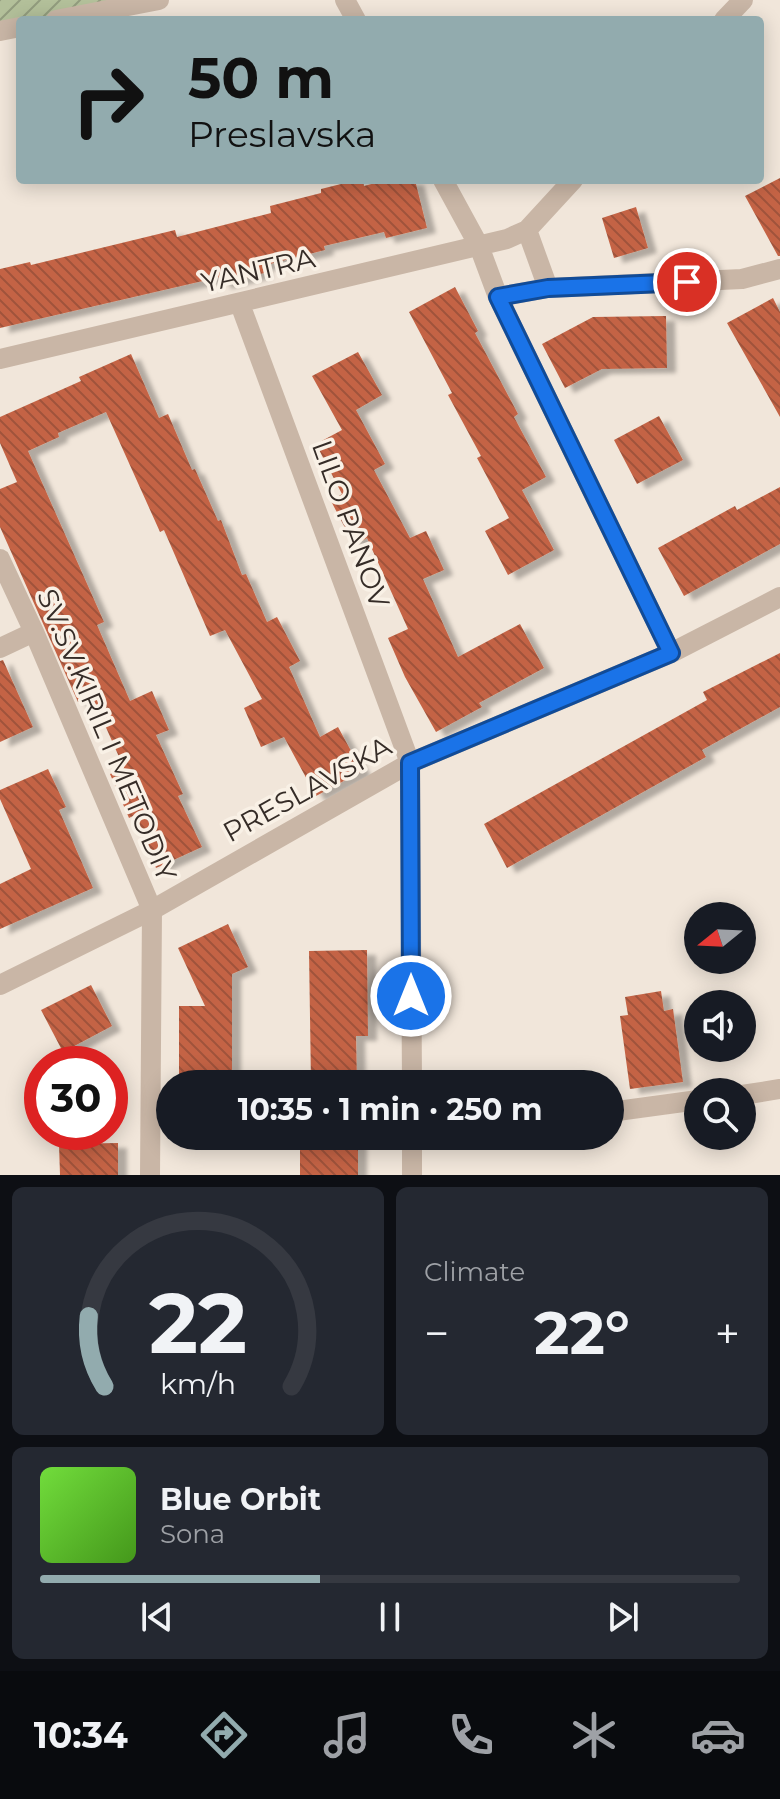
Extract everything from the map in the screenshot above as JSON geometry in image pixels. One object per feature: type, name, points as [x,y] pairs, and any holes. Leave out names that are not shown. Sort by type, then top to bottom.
[{"type":"street","points":[[77,16],[159,0]]},
{"type":"street","points":[[728,16],[743,0]]},
{"type":"street","points":[[445,184],[479,246],[498,297],[671,653]]},
{"type":"street","points":[[548,288],[527,230],[569,184]]},
{"type":"street","name":"YANTRA","points":[[0,359],[479,246],[527,230]]},
{"type":"street","points":[[498,297],[548,288],[742,279],[780,269]]},
{"type":"street","name":"LILO PANOV","points":[[240,304],[410,763],[412,1070]]},
{"type":"street","name":"SV.SV.KIRIL I METODIY","points":[[0,559],[152,910],[150,1175]]},
{"type":"street","name":"PRESLAVSKA","points":[[0,985],[152,910],[410,763],[671,653],[780,597]]},
{"type":"street","points":[[0,648],[34,632]]},
{"type":"street","points":[[756,1093],[780,1089]]},
{"type":"street","points":[[624,1110],[684,1102]]},
{"type":"street","points":[[412,1150],[412,1175]]},
{"type":"green space","points":[[0,0],[159,0],[77,16],[16,16],[16,22],[0,31]]},
{"type":"building","points":[[780,178],[780,256],[778,256],[745,196]]},
{"type":"building","points":[[341,184],[416,184],[427,228],[386,238],[384,232],[324,246],[325,250],[262,266],[264,273],[222,284],[220,277],[0,328],[0,269],[30,262],[31,265],[175,230],[177,237],[271,213],[270,206],[321,193],[321,189]]},
{"type":"building","points":[[636,207],[648,248],[614,258],[602,218]]},
{"type":"building","points":[[455,287],[478,331],[475,333],[518,414],[514,417],[546,477],[522,490],[554,550],[508,575],[485,531],[509,518],[477,458],[481,456],[448,395],[452,393],[409,312]]},
{"type":"building","points":[[773,298],[780,312],[780,417],[727,323]]},
{"type":"building","points":[[666,316],[667,368],[602,369],[565,388],[542,344],[593,317]]},
{"type":"building","points":[[358,352],[382,395],[356,410],[385,464],[374,470],[410,538],[426,531],[444,570],[423,579],[458,657],[520,624],[544,668],[479,703],[482,707],[436,732],[405,677],[388,638],[408,629],[367,538],[354,545],[331,501],[342,494],[316,444],[342,430],[312,376]]},
{"type":"building","points":[[131,354],[159,418],[168,414],[267,622],[277,617],[300,661],[289,667],[320,737],[338,727],[362,771],[316,796],[284,737],[261,747],[244,708],[262,699],[225,630],[210,636],[164,530],[160,532],[106,412],[58,433],[59,437],[28,451],[104,622],[97,625],[130,701],[152,691],[169,730],[156,735],[183,794],[178,796],[202,847],[156,868],[110,774],[124,768],[92,696],[78,702],[0,527],[0,489],[17,482],[0,443],[0,417],[81,381],[79,377]]},
{"type":"building","points":[[659,416],[683,460],[637,484],[614,440]]},
{"type":"building","points":[[780,487],[780,544],[684,596],[658,548],[735,506],[737,510]]},
{"type":"building","points":[[780,653],[780,707],[702,750],[706,757],[507,868],[484,824],[707,700],[703,692]]},
{"type":"building","points":[[3,660],[33,727],[0,742],[0,661]]},
{"type":"building","points":[[48,769],[66,807],[59,810],[93,888],[0,929],[0,884],[31,869],[0,799],[0,790]]},
{"type":"building","points":[[228,924],[248,967],[232,974],[232,1070],[179,1070],[179,1006],[205,1006],[178,948]]},
{"type":"building","points":[[367,950],[368,1036],[356,1036],[357,1070],[311,1070],[309,951]]},
{"type":"building","points":[[91,985],[112,1026],[74,1046],[60,1046],[41,1010]]},
{"type":"building","points":[[661,991],[664,1011],[673,1009],[683,1082],[630,1089],[620,1016],[628,1015],[625,997]]},
{"type":"building","points":[[59,1150],[118,1150],[118,1175],[60,1175]]},
{"type":"building","points":[[300,1150],[358,1150],[358,1175],[300,1175]]},
{"type":"route","points":[[411,996],[410,763],[671,653],[498,297],[548,288],[687,282]]}]
